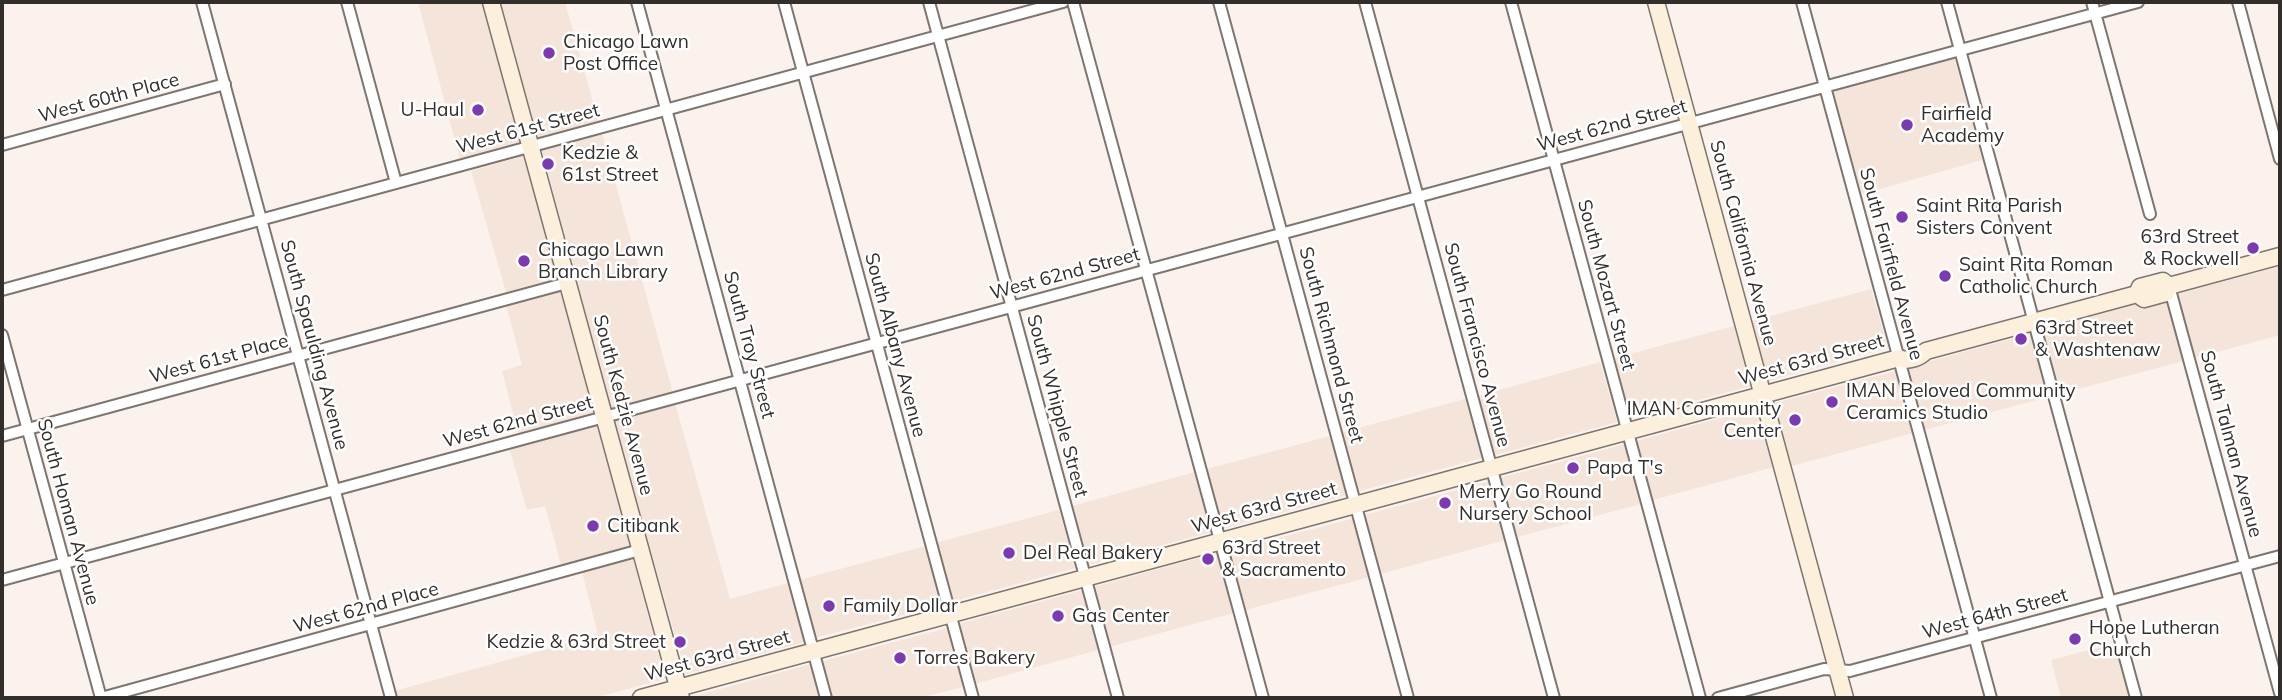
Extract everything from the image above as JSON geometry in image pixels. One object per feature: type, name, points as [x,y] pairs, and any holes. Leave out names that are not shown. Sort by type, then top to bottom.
[{"type":"main road","name":"South Kedzie Avenue","points":[[491,2],[680,693]]},
{"type":"main road","name":"South California Avenue","points":[[1656,2],[1845,698]]},
{"type":"main road","name":"West 63rd Street","points":[[640,698],[680,693],[814,652],[1899,358],[1902,352],[1909,350],[1918,348],[1926,351],[2137,294],[2140,287],[2163,281],[2169,286],[2280,256]]},
{"type":"street","name":"South Spaulding Avenue","points":[[202,2],[391,698]]},
{"type":"street","points":[[347,2],[397,183]]},
{"type":"street","name":"South Troy Street","points":[[637,2],[826,698]]},
{"type":"street","name":"South Albany Avenue","points":[[784,2],[973,698]]},
{"type":"street","name":"South Whipple Street","points":[[929,2],[1118,698]]},
{"type":"street","name":"West 61st Street","points":[[2,290],[1063,2]]},
{"type":"street","points":[[1073,2],[1263,698]]},
{"type":"street","name":"South Richmond Street","points":[[1219,2],[1408,698]]},
{"type":"street","name":"South Francisco Avenue","points":[[1365,2],[1554,698]]},
{"type":"street","name":"South Mozart Street","points":[[1511,2],[1700,698]]},
{"type":"street","name":"South Fairfield Avenue","points":[[1802,2],[1991,698]]},
{"type":"street","points":[[1947,2],[2136,698]]},
{"type":"street","name":"West 62nd Street","points":[[2,580],[1825,87],[1960,50],[2094,8],[2138,2]]},
{"type":"street","points":[[2238,2],[2280,159]]},
{"type":"street","points":[[2094,8],[2150,214]]},
{"type":"street","name":"West 60th Place","points":[[2,145],[225,85]]},
{"type":"street","name":"West 61st Place","points":[[2,436],[568,283]]},
{"type":"street","name":"South Talman Avenue","points":[[2169,286],[2280,693]]},
{"type":"street","name":"South Homan Avenue","points":[[2,335],[101,698]]},
{"type":"street","name":"West 62nd Place","points":[[101,698],[640,550]]},
{"type":"street","name":"West 64th Street","points":[[1718,698],[1824,670],[1850,671],[2280,556]]},
{"type":"shaded area","points":[[418,2],[482,2],[521,144],[460,159]]},
{"type":"shaded area","points":[[500,2],[565,2],[599,123],[538,140]]},
{"type":"shaded area","name":"Fairfield Academy","points":[[1954,57],[1982,160],[1862,194],[1832,90]]},
{"type":"shaded area","points":[[602,134],[673,393],[611,409],[542,150]]},
{"type":"shaded area","points":[[524,156],[557,278],[506,292],[471,171]]},
{"type":"shaded area","points":[[2280,266],[2280,335],[2195,358],[2178,294]]},
{"type":"shaded area","points":[[1871,289],[1888,348],[1768,381],[1752,321]]},
{"type":"shaded area","points":[[560,291],[594,413],[518,433],[502,371],[522,365],[506,305]]},
{"type":"shaded area","points":[[2166,296],[2184,361],[2059,394],[2042,330]]},
{"type":"shaded area","points":[[1734,326],[1751,386],[1631,418],[1615,358]]},
{"type":"shaded area","points":[[2030,334],[2048,397],[1924,430],[1908,367]]},
{"type":"shaded area","points":[[1600,362],[1617,422],[1495,455],[1478,396]]},
{"type":"shaded area","points":[[1896,371],[1913,433],[1792,466],[1775,403]]},
{"type":"shaded area","points":[[1465,399],[1482,458],[1359,491],[1343,432]]},
{"type":"shaded area","points":[[675,403],[730,599],[788,583],[805,642],[686,674],[614,420]]},
{"type":"shaded area","points":[[1757,408],[1774,467],[1653,500],[1636,441]]},
{"type":"shaded area","points":[[597,424],[631,546],[561,565],[545,506],[527,510],[509,447]]},
{"type":"shaded area","points":[[1330,436],[1347,495],[1222,529],[1207,469]]},
{"type":"shaded area","points":[[1625,444],[1641,504],[1517,537],[1500,478]]},
{"type":"shaded area","points":[[1195,472],[1212,532],[1088,565],[1072,506]]},
{"type":"shaded area","points":[[1490,481],[1506,540],[1380,574],[1365,515]]},
{"type":"shaded area","points":[[1059,510],[1075,568],[951,602],[935,543]]},
{"type":"shaded area","points":[[1355,518],[1370,577],[1245,610],[1229,551]]},
{"type":"shaded area","points":[[926,546],[942,605],[814,638],[799,580]]},
{"type":"shaded area","points":[[1217,553],[1234,613],[1109,647],[1093,587]]},
{"type":"shaded area","points":[[633,559],[665,679],[594,698],[396,698],[394,691],[598,635],[582,572]]},
{"type":"shaded area","points":[[1083,590],[1098,650],[974,684],[958,624]]},
{"type":"shaded area","points":[[947,628],[963,687],[920,698],[833,698],[823,661]]},
{"type":"shaded area","points":[[2115,643],[2130,698],[2061,698],[2051,660]]},
{"type":"shaded area","points":[[811,664],[821,698],[691,697]]},
{"type":"place","name":"Chicago Lawn Post Office","points":[[549,53]]},
{"type":"place","name":"U-Haul","points":[[478,110]]},
{"type":"place","name":"Fairfield Academy","points":[[1907,125]]},
{"type":"place","name":"Kedzie & 61st Street","points":[[548,164]]},
{"type":"place","name":"Saint Rita Parish Sisters Convent","points":[[1902,217]]},
{"type":"place","name":"63rd Street & Rockwell","points":[[2253,248]]},
{"type":"place","name":"Chicago Lawn Branch Library","points":[[524,261]]},
{"type":"place","name":"Saint Rita Roman Catholic Church","points":[[1945,276]]},
{"type":"place","name":"63rd Street & Washtenaw","points":[[2021,339]]},
{"type":"place","name":"IMAN Beloved Community Ceramics Studio","points":[[1832,402]]},
{"type":"place","name":"IMAN Community Center","points":[[1795,420]]},
{"type":"place","name":"Papa T's","points":[[1573,468]]},
{"type":"place","name":"Merry Go Round Nursery School","points":[[1445,503]]},
{"type":"place","name":"Citibank","points":[[593,526]]},
{"type":"place","name":"Del Real Bakery","points":[[1009,553]]},
{"type":"place","name":"63rd Street & Sacramento","points":[[1208,559]]},
{"type":"place","name":"Family Dollar","points":[[829,606]]},
{"type":"place","name":"Gas Center","points":[[1058,616]]},
{"type":"place","name":"Hope Lutheran Church","points":[[2075,639]]},
{"type":"place","name":"Kedzie & 63rd Street","points":[[680,642]]},
{"type":"place","name":"Torres Bakery","points":[[900,658]]}]
